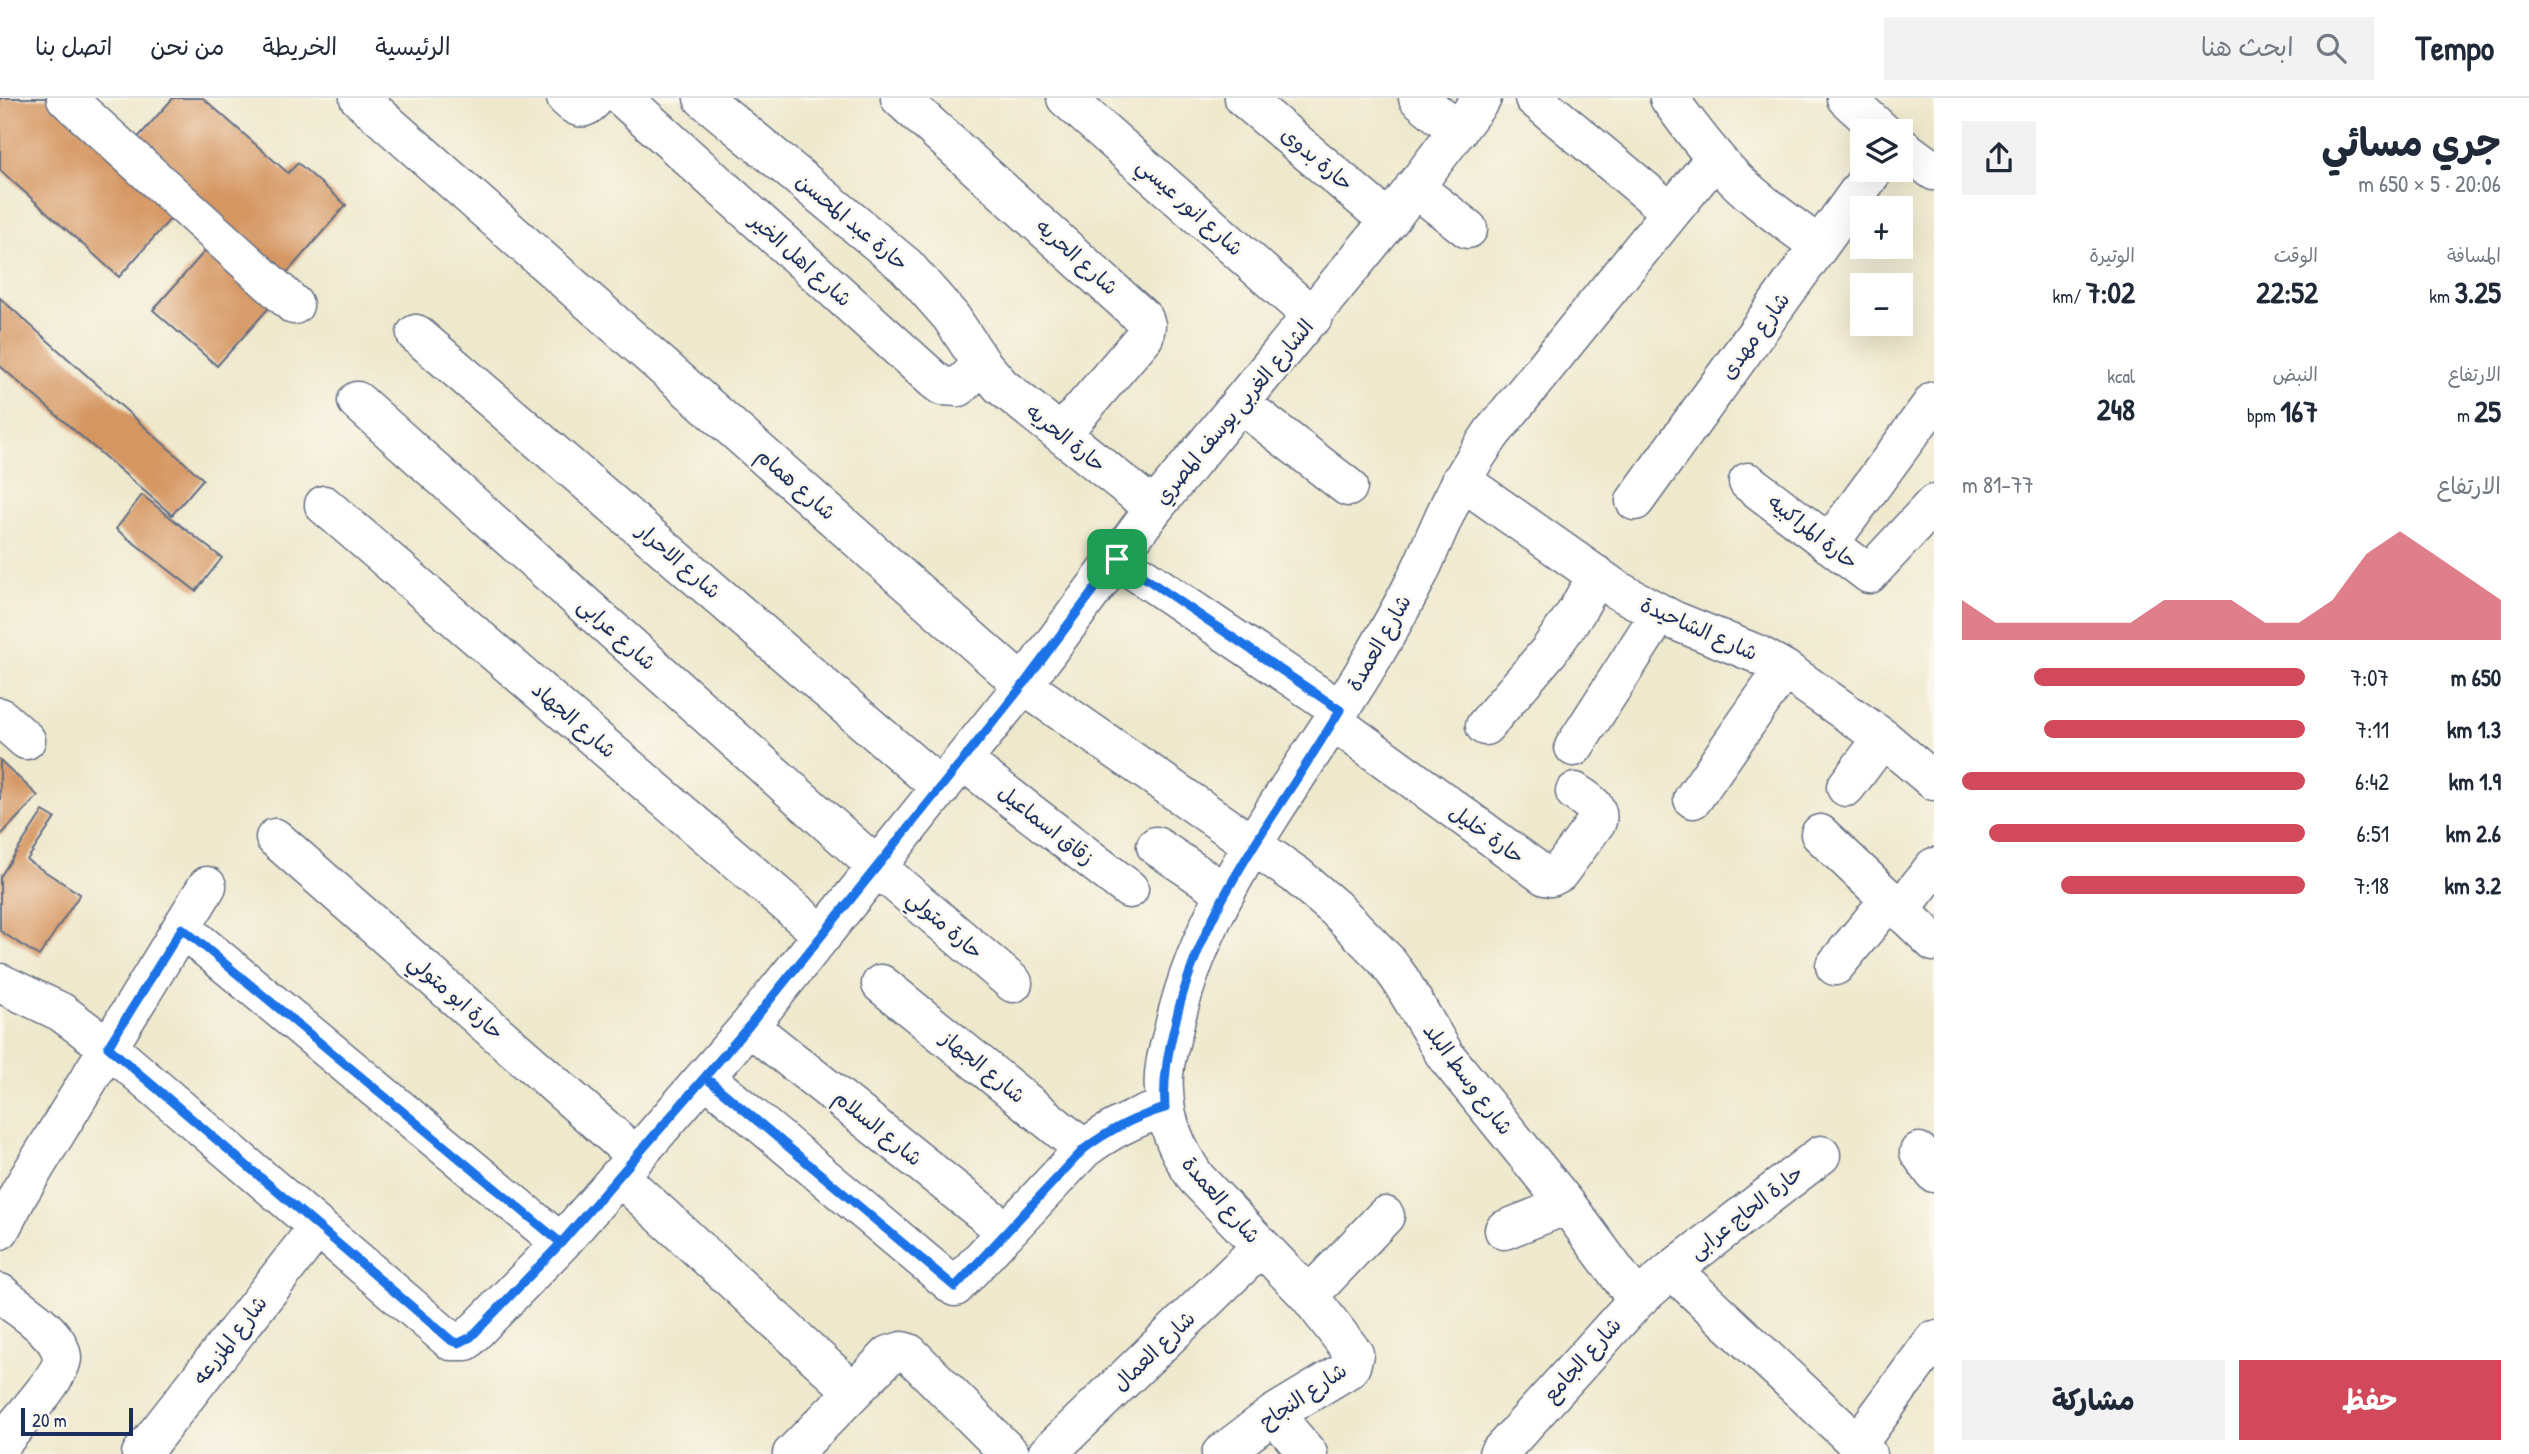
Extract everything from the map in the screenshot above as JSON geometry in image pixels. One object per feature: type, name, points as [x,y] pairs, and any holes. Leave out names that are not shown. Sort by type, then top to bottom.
[{"type":"street","points":[[65,98],[294,305]]},
{"type":"street","name":"شارع همام","points":[[359,98],[1023,685],[1253,846]]},
{"type":"street","points":[[566,98],[582,109],[596,98]]},
{"type":"street","name":"شارع اهل الخير","points":[[623,98],[942,386],[960,387],[982,364]]},
{"type":"street","name":"حارة عبد المحسن","points":[[703,98],[906,266],[951,317],[982,364]]},
{"type":"street","name":"شارع الحريه","points":[[900,98],[1144,319],[1146,325],[1143,337],[1060,434]]},
{"type":"street","name":"شارع انور عيسي","points":[[1066,98],[1313,317]]},
{"type":"street","name":"حارة بدوى","points":[[1244,98],[1389,221]]},
{"type":"street","points":[[1418,98],[1458,131]]},
{"type":"street","name":"الشارع الغربى يوسف المصري","points":[[318,1227],[452,1341],[459,1343],[471,1337],[561,1243],[749,1026],[1023,685],[1154,508],[1313,317],[1482,98]]},
{"type":"street","points":[[1534,98],[1671,212]]},
{"type":"street","points":[[1669,98],[1715,158],[1759,201],[1819,246]]},
{"type":"street","points":[[1913,155],[1934,170]]},
{"type":"street","name":"شارع العمدة","points":[[1309,1296],[1196,1178],[1181,1156],[1171,1132],[1165,1108],[1165,1066],[1179,1003],[1192,962],[1224,892],[1337,716],[1396,617],[1461,480],[1492,433],[1715,158]]},
{"type":"street","name":"شارع مهدى","points":[[1635,502],[1865,182]]},
{"type":"street","points":[[1415,187],[1468,229]]},
{"type":"street","name":"شارع الاحرار","points":[[416,334],[952,774]]},
{"type":"street","name":"حارة الحريه","points":[[982,364],[1001,386],[1154,508]]},
{"type":"street","name":"شارع عرابى","points":[[357,401],[877,867]]},
{"type":"street","points":[[1829,544],[1934,401]]},
{"type":"street","points":[[1241,404],[1348,487]]},
{"type":"street","name":"شارع الشاحيدة","points":[[1461,480],[1617,590],[1660,613],[1757,654],[1784,669],[1882,738],[1934,781]]},
{"type":"street","name":"حارة المراكبيه","points":[[1748,482],[1869,574],[1934,505]]},
{"type":"street","name":"شارع الجهاد","points":[[324,505],[823,935]]},
{"type":"street","name":"حارة خليل","points":[[1117,559],[1337,716],[1545,876],[1551,877],[1559,873],[1597,821],[1596,808],[1575,792]]},
{"type":"street","points":[[1485,726],[1549,651],[1575,614],[1597,575]]},
{"type":"street","points":[[1574,747],[1660,613]]},
{"type":"street","points":[[1693,799],[1784,669]]},
{"type":"street","points":[[1846,787],[1882,738]]},
{"type":"street","name":"زقاق اسماعيل","points":[[952,774],[1129,889]]},
{"type":"street","points":[[1820,834],[1934,942]]},
{"type":"street","name":"حارة ابو متولي","points":[[275,838],[628,1166],[853,1391]]},
{"type":"street","points":[[1156,846],[1224,892]]},
{"type":"street","name":"شارع وسط البلد","points":[[1253,846],[1296,875],[1335,908],[1378,951],[1400,979],[1446,1055],[1567,1205],[1637,1300]]},
{"type":"street","name":"حارة متولي","points":[[877,867],[1013,983]]},
{"type":"street","points":[[1835,966],[1934,867]]},
{"type":"street","points":[[0,1230],[20,1192],[207,886]]},
{"type":"street","points":[[182,928],[561,1243]]},
{"type":"street","points":[[0,983],[61,1012],[108,1047],[318,1227]]},
{"type":"street","name":"شارع الجهاز","points":[[881,984],[1084,1149]]},
{"type":"street","name":"شارع السلام","points":[[749,1026],[1006,1231]]},
{"type":"street","points":[[705,1077],[955,1287],[1084,1149],[1105,1133],[1128,1121],[1165,1108]]},
{"type":"street","name":"حارة الحاج عرابى","points":[[1672,1270],[1821,1154]]},
{"type":"street","points":[[1504,1230],[1567,1205]]},
{"type":"street","points":[[1309,1296],[1385,1216]]},
{"type":"street","name":"شارع المزرعه","points":[[143,1453],[318,1227]]},
{"type":"street","name":"شارع العمال","points":[[1047,1454],[1261,1247]]},
{"type":"street","points":[[1672,1270],[1863,1449],[1934,1340]]},
{"type":"street","name":"شارع الجامع","points":[[1497,1454],[1637,1300],[1672,1270]]},
{"type":"street","points":[[0,1293],[38,1322],[56,1342],[63,1356],[60,1368],[0,1445]]},
{"type":"street","name":"شارع النجاح","points":[[1221,1454],[1274,1414],[1347,1370],[1354,1360],[1351,1349],[1309,1296]]},
{"type":"street","points":[[792,1454],[895,1351],[909,1353],[1010,1454]]},
{"type":"street","points":[[1274,1414],[1308,1454]]},
{"type":"building","points":[[0,98],[54,98],[179,209],[119,277],[0,170]]},
{"type":"building","points":[[173,98],[203,98],[288,173],[298,163],[346,205],[285,275],[134,142]]},
{"type":"building","points":[[212,243],[276,300],[217,366],[153,310]]},
{"type":"building","points":[[0,298],[203,479],[172,515],[0,366]]},
{"type":"building","points":[[142,495],[222,558],[196,591],[116,529]]},
{"type":"building","points":[[0,760],[38,796],[0,836]]},
{"type":"building","points":[[43,811],[55,818],[27,860],[80,894],[39,956],[0,931],[0,877]]},
{"type":"route","points":[[1117,559],[1023,685],[749,1026],[561,1243],[182,928],[108,1047],[452,1341],[459,1343],[471,1337],[561,1243],[705,1077],[955,1287],[1084,1149],[1105,1133],[1128,1121],[1165,1108],[1165,1066],[1179,1003],[1209,922],[1229,883],[1340,710],[1117,559]]}]
